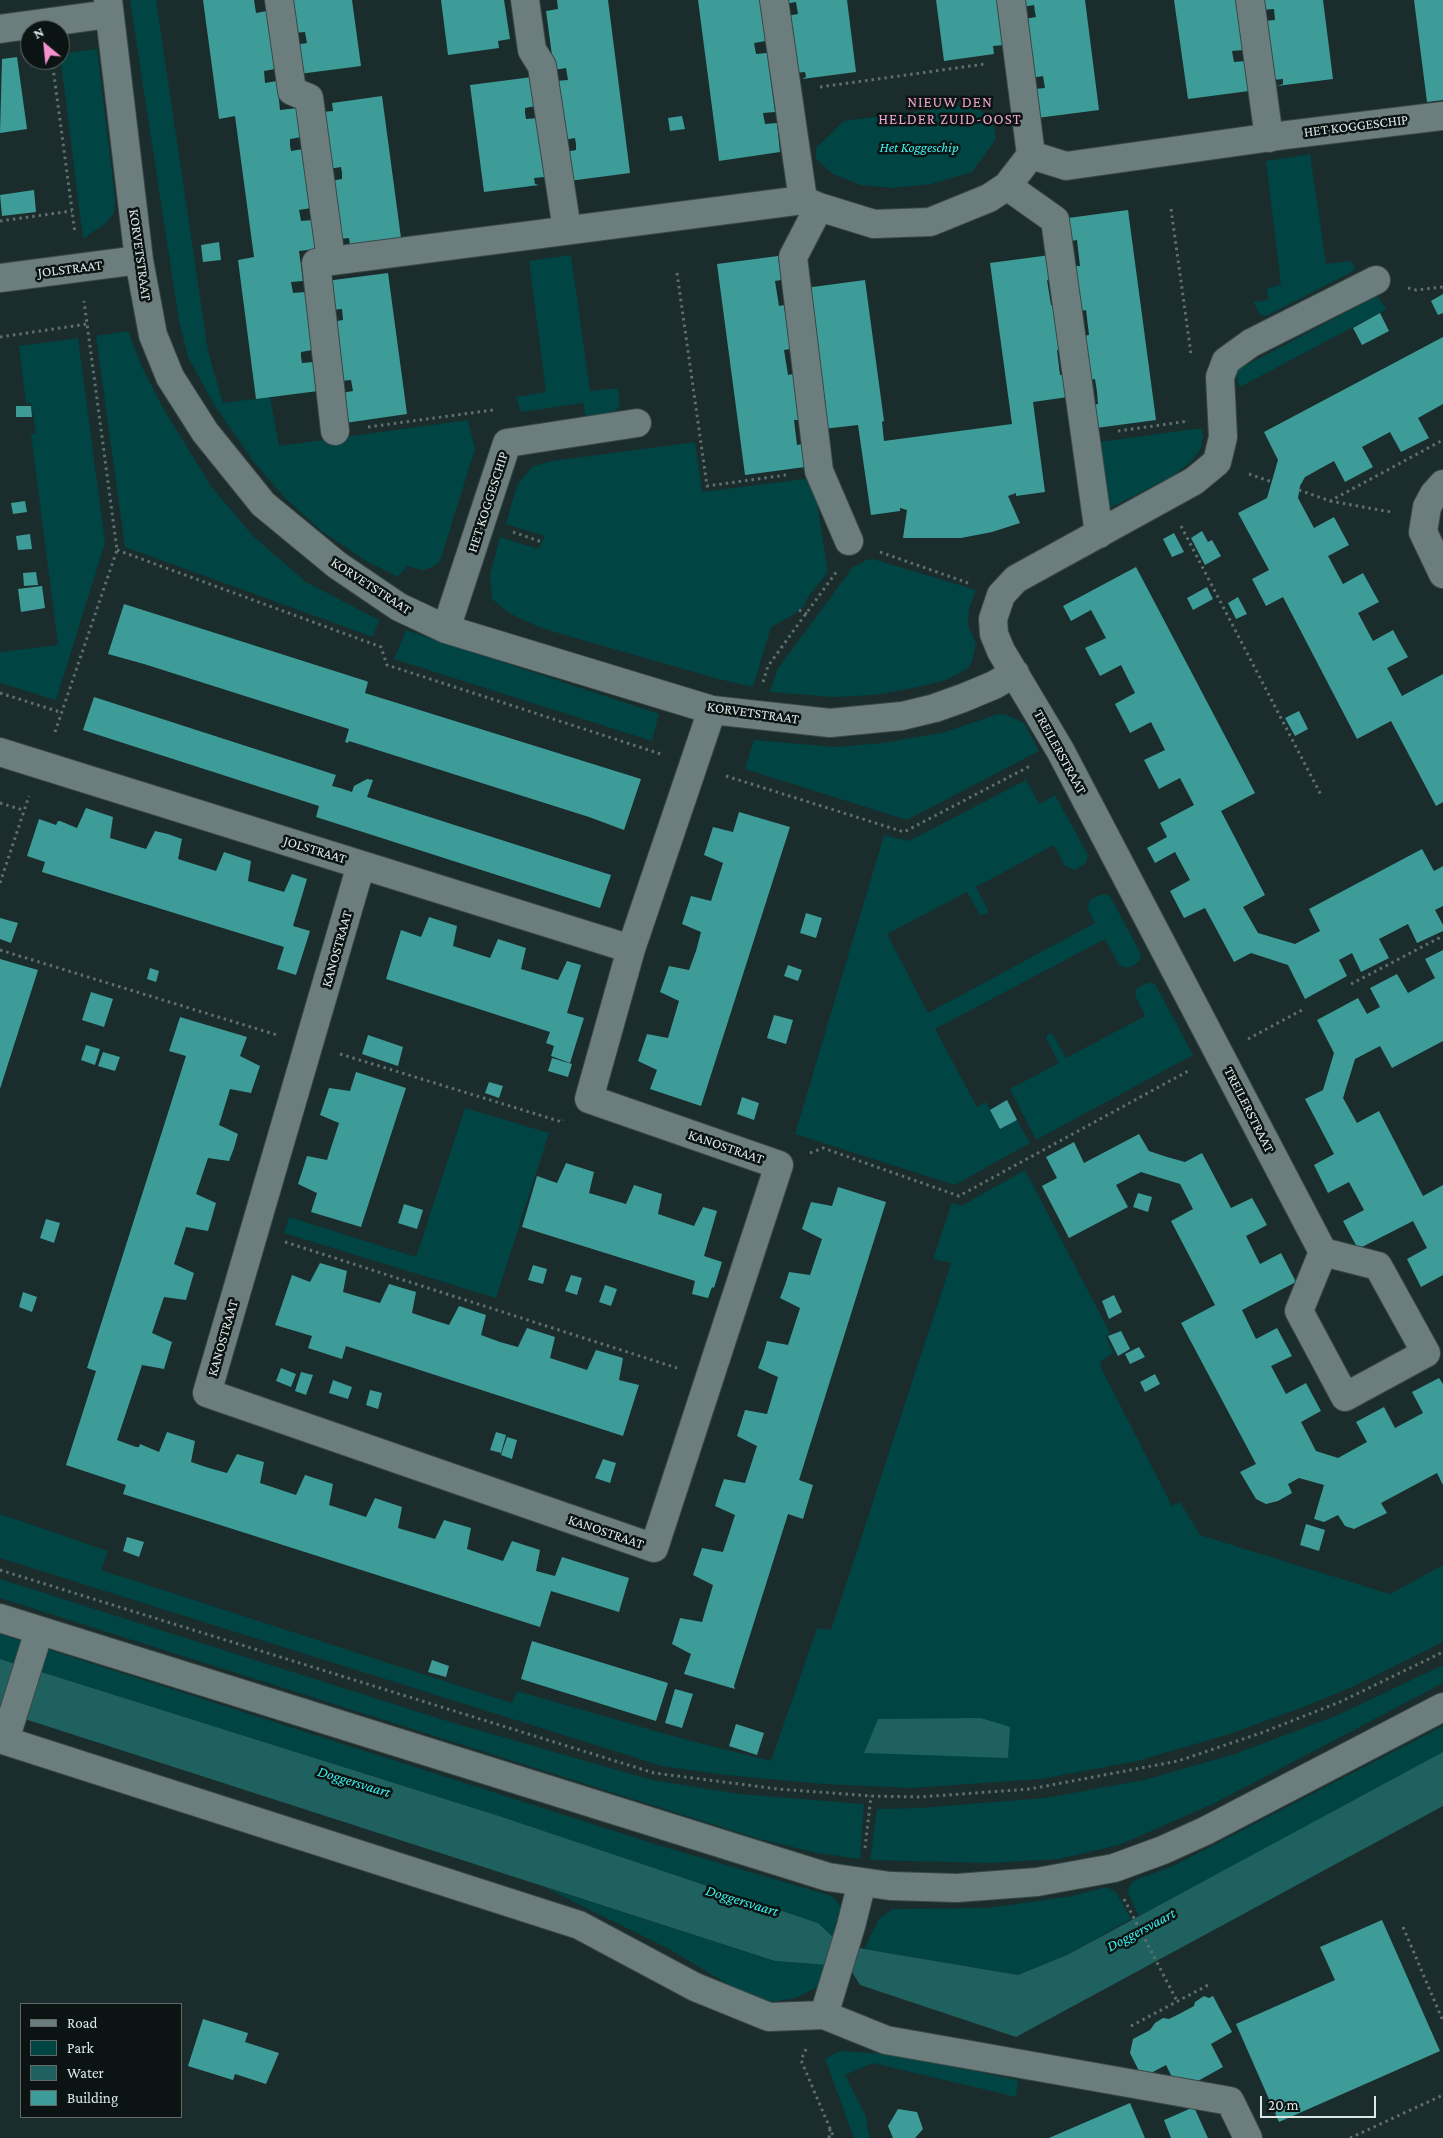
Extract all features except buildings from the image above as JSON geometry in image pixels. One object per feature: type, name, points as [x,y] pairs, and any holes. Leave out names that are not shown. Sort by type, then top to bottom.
[{"type":"street","points":[[279,0],[292,91],[308,98],[332,260]]},
{"type":"street","points":[[525,0],[532,50],[542,66],[567,230]]},
{"type":"street","points":[[774,0],[787,92],[811,203],[793,257],[819,471],[848,541]]},
{"type":"street","points":[[335,431],[316,263],[567,230],[811,203],[874,224],[930,222],[989,198],[1007,186],[1031,155],[1011,0]]},
{"type":"street","points":[[1250,0],[1269,138]]},
{"type":"street","points":[[0,29],[108,7]]},
{"type":"street","name":"KORVETSTRAAT","points":[[108,7],[139,260],[153,335],[170,377],[205,432],[263,504],[337,565],[399,607],[446,629],[712,710],[752,716],[830,723],[902,716],[935,708],[963,698],[994,685],[1015,673]]},
{"type":"street","name":"HET KOGGESCHIP","points":[[1031,155],[1066,166],[1443,116]]},
{"type":"street","points":[[1007,186],[1055,220],[1099,534]]},
{"type":"street","name":"JOLSTRAAT","points":[[0,278],[139,260]]},
{"type":"street","name":"TREILERSTRAAT","points":[[1323,1252],[1060,750],[1001,651],[994,634],[993,619],[1001,595],[1016,580],[1194,481],[1217,462],[1223,437],[1220,377],[1226,361],[1251,344],[1376,280]]},
{"type":"street","name":"HET KOGGESCHIP","points":[[446,629],[507,443],[637,423]]},
{"type":"street","points":[[1443,484],[1434,494],[1427,507],[1423,532],[1443,574]]},
{"type":"street","points":[[589,1099],[631,949],[712,710]]},
{"type":"street","name":"JOLSTRAAT","points":[[0,752],[631,949]]},
{"type":"street","name":"KANOSTRAAT","points":[[361,864],[207,1393],[654,1548],[779,1165],[589,1099]]},
{"type":"street","points":[[1323,1252],[1378,1266],[1426,1352],[1345,1397],[1299,1311],[1323,1252]]},
{"type":"street","points":[[0,1618],[828,1878],[890,1886],[957,1888],[1037,1882],[1114,1868],[1164,1850],[1205,1831],[1443,1707]]},
{"type":"street","points":[[39,1631],[6,1731],[579,1924],[695,1987],[769,2016],[824,2014],[886,2040],[1230,2101],[1248,2138]]},
{"type":"street","points":[[824,2014],[851,1926],[862,1882]]},
{"type":"path","points":[[787,92],[1019,60]]},
{"type":"path","points":[[0,883],[24,810],[63,713],[117,550],[53,70]]},
{"type":"path","points":[[1171,209],[1192,362]]},
{"type":"path","points":[[0,220],[72,211]]},
{"type":"path","points":[[677,273],[707,486],[819,471]]},
{"type":"path","points":[[0,336],[87,324]]},
{"type":"path","points":[[335,431],[502,409]]},
{"type":"path","points":[[1086,436],[1223,416]]},
{"type":"path","points":[[1330,501],[1443,440]]},
{"type":"path","points":[[1299,490],[1330,501],[1425,518]]},
{"type":"path","points":[[1166,497],[1321,795]]},
{"type":"path","points":[[752,716],[768,666],[837,574],[848,541],[1001,595]]},
{"type":"path","points":[[117,550],[381,647],[387,665],[904,832],[1060,750]]},
{"type":"path","points":[[799,610],[807,614]]},
{"type":"path","points":[[0,693],[63,713]]},
{"type":"path","points":[[0,803],[24,810]]},
{"type":"path","points":[[1351,984],[1443,936]]},
{"type":"path","points":[[0,950],[562,1122],[589,1099]]},
{"type":"path","points":[[779,1165],[823,1148],[959,1196],[1302,1010]]},
{"type":"path","points":[[254,1232],[709,1379]]},
{"type":"path","points":[[0,1570],[654,1772],[778,1789],[870,1796],[920,1797],[1030,1789],[1178,1761],[1262,1734],[1340,1702],[1443,1652]]},
{"type":"path","points":[[862,1882],[870,1796]]},
{"type":"path","points":[[1128,1908],[1177,2001]]},
{"type":"path","points":[[1403,1927],[1443,2021]]},
{"type":"path","points":[[1131,2026],[1210,1984]]},
{"type":"path","points":[[801,2060],[834,2138]]},
{"type":"path","points":[[1350,2138],[1443,2095]]},
{"type":"path","points":[[829,2138],[830,2128]]},
{"type":"green space","points":[[130,0],[156,0],[208,351],[223,403],[270,397],[279,446],[468,420],[475,449],[439,563],[430,568],[422,570],[407,566],[398,577],[366,561],[323,532],[285,498],[254,462],[215,406],[188,357],[179,321]]},
{"type":"green space","points":[[97,49],[115,198],[114,213],[106,223],[83,239],[62,70],[70,70],[70,53]]},
{"type":"green space","name":"Het Koggeschip","points":[[975,104],[994,126],[996,139],[972,172],[931,184],[892,188],[861,185],[833,174],[816,159],[816,148],[844,121]]},
{"type":"green space","points":[[1310,154],[1326,264],[1351,261],[1355,268],[1352,272],[1266,316],[1261,315],[1253,302],[1268,300],[1267,288],[1281,285],[1266,161]]},
{"type":"green space","points":[[571,255],[590,391],[618,388],[620,405],[609,415],[586,418],[583,403],[521,412],[516,397],[546,392],[529,261]]},
{"type":"green space","points":[[1377,296],[1387,309],[1240,387],[1235,374],[1239,369]]},
{"type":"green space","points":[[128,331],[141,365],[164,410],[211,486],[252,535],[306,582],[379,620],[373,637],[125,547],[96,336]]},
{"type":"green space","points":[[78,338],[105,543],[56,700],[0,683],[0,652],[58,645],[31,434],[36,433],[31,403],[26,403],[19,346]]},
{"type":"green space","points":[[1202,428],[1201,448],[1191,462],[1171,477],[1100,513],[1092,443]]},
{"type":"green space","points":[[695,442],[702,492],[813,478],[828,572],[808,597],[804,606],[771,627],[753,687],[718,679],[541,628],[509,613],[492,599],[490,575],[500,537],[538,549],[545,536],[506,524],[517,485],[533,466],[552,461]]},
{"type":"green space","points":[[873,559],[976,590],[969,609],[968,622],[976,644],[972,662],[967,669],[946,680],[874,695],[833,697],[770,692],[777,670],[852,568],[866,560]]},
{"type":"green space","points":[[406,630],[659,714],[652,741],[394,659]]},
{"type":"green space","points":[[1004,714],[1024,723],[1039,751],[907,820],[745,769],[754,740],[835,747],[883,743],[945,732],[995,715]]},
{"type":"green space","points":[[1026,780],[1039,804],[1055,795],[1088,855],[1086,863],[1075,870],[1065,866],[1054,845],[976,887],[988,910],[987,914],[980,915],[967,892],[887,934],[928,1013],[1095,923],[1087,907],[1091,899],[1103,894],[1110,896],[1141,954],[1139,962],[1128,968],[1119,965],[1105,939],[935,1029],[977,1107],[986,1102],[1000,1129],[1017,1120],[1030,1143],[955,1185],[795,1134],[884,835],[909,841]]},
{"type":"green space","points":[[1149,982],[1155,984],[1193,1055],[1036,1140],[1010,1089],[1059,1063],[1046,1038],[1047,1035],[1050,1033],[1053,1035],[1066,1058],[1145,1016],[1135,995],[1137,988]]},
{"type":"green space","points":[[465,1108],[549,1133],[496,1298],[284,1233],[289,1217],[416,1257]]},
{"type":"green space","points":[[1025,1170],[1110,1333],[1106,1337],[1113,1353],[1102,1360],[1100,1366],[1172,1506],[1180,1502],[1200,1535],[1390,1594],[1443,1565],[1443,1642],[1354,1686],[1311,1704],[1230,1734],[1137,1761],[1041,1779],[911,1788],[824,1784],[726,1775],[662,1766],[0,1558],[0,1514],[108,1551],[101,1570],[512,1703],[517,1691],[676,1737],[771,1761],[817,1628],[831,1630],[951,1263],[933,1259],[952,1203],[961,1206]]},
{"type":"green space","points":[[0,1579],[447,1721],[652,1780],[740,1794],[864,1804],[860,1859],[817,1853],[756,1838],[0,1598]]},
{"type":"green space","points":[[0,1634],[658,1845],[832,1896],[841,1907],[836,1940],[818,1923],[499,1816],[0,1659]]},
{"type":"green space","points":[[1443,1665],[1443,1683],[1213,1804],[1119,1845],[1059,1859],[988,1863],[870,1860],[877,1809],[919,1808],[1045,1798],[1144,1780],[1235,1754],[1338,1715]]},
{"type":"green space","points":[[1443,1726],[1443,1756],[1139,1916],[1127,1891],[1133,1881],[1175,1865]]},
{"type":"green space","points":[[544,1887],[775,1961],[829,1965],[819,1986],[796,1998],[771,2002],[736,1989],[669,1949]]},
{"type":"green space","points":[[1107,1887],[1116,1892],[1131,1919],[1067,1955],[1018,1975],[864,1949],[879,1919],[892,1909],[988,1908],[1071,1896]]},
{"type":"green space","points":[[839,2051],[891,2054],[1018,2080],[1016,2097],[873,2063],[845,2075],[866,2116],[870,2138],[854,2138],[825,2059]]},
{"type":"water","name":"Doggersvaart","points":[[0,1659],[499,1816],[818,1923],[836,1940],[864,1949],[1018,1975],[1067,1955],[1443,1752],[1443,1806],[1016,2037],[860,1985],[852,1972],[829,1965],[775,1961],[0,1711]]},
{"type":"water","points":[[981,1718],[1010,1727],[1008,1758],[864,1753],[878,1719]]},
{"type":"district","name":"NIEUW DEN HELDER ZUID-OOST","points":[[950,110]]}]
